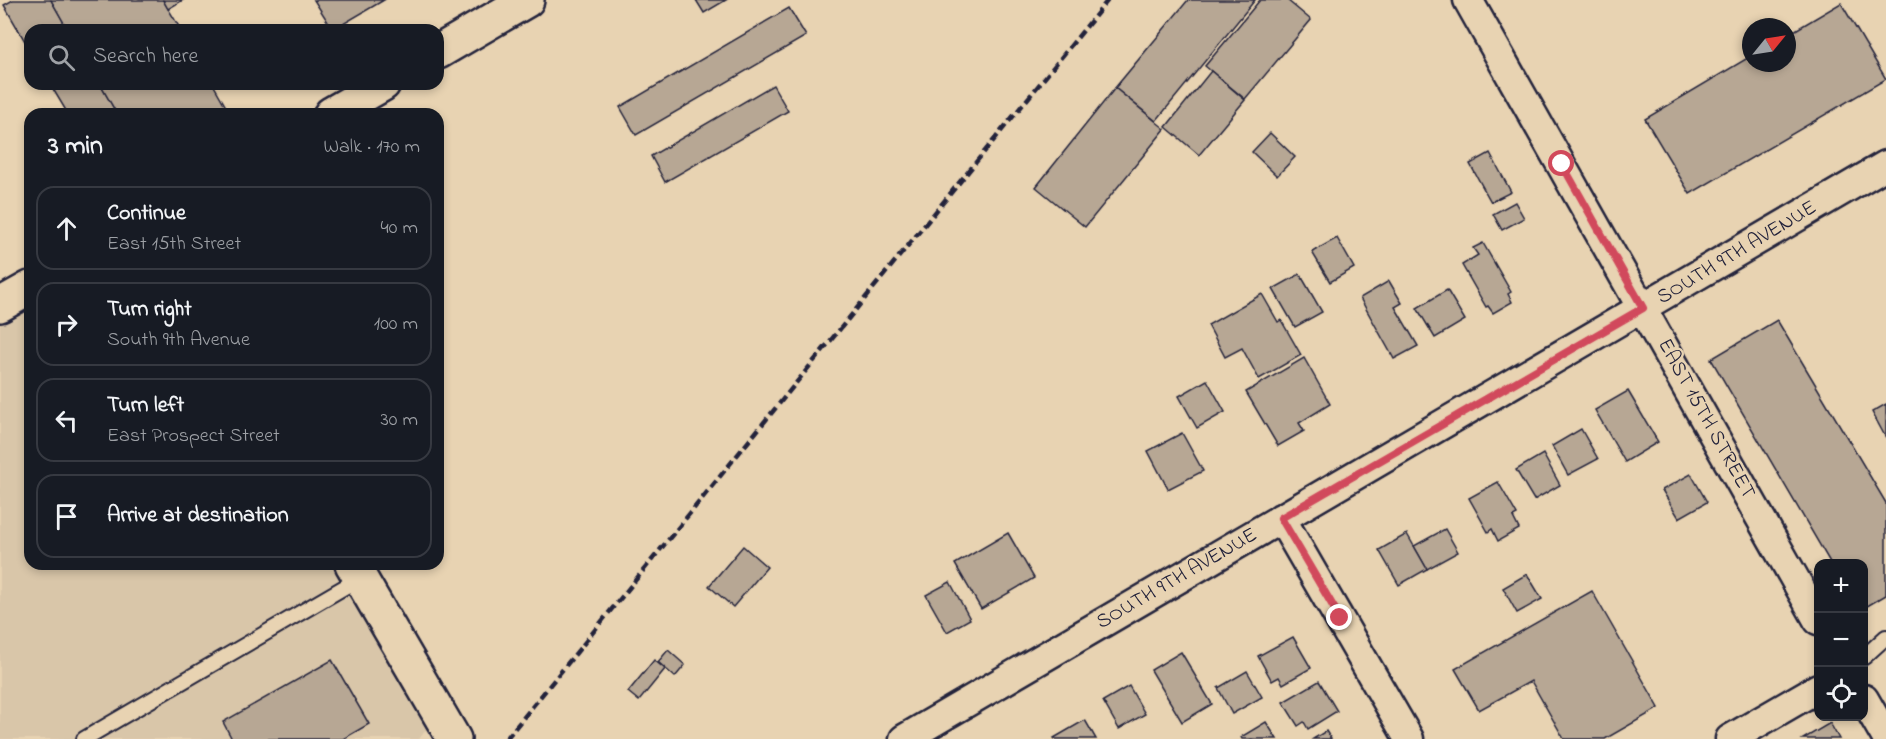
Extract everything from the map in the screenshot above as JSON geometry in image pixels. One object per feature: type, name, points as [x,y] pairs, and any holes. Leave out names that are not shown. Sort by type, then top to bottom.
[{"type":"street","points":[[444,48],[527,0]]},
{"type":"street","name":"EAST 15TH STREET","points":[[1468,0],[1814,613]]},
{"type":"street","points":[[341,108],[372,90]]},
{"type":"street","name":"SOUTH 9TH AVENUE","points":[[921,735],[1281,518],[1886,165]]},
{"type":"street","points":[[0,305],[24,291]]},
{"type":"street","points":[[1281,518],[1409,739]]},
{"type":"street","points":[[356,571],[454,739]]},
{"type":"street","points":[[1730,739],[1814,690]]},
{"type":"street","points":[[1868,707],[1886,738]]},
{"type":"lane","points":[[84,739],[356,571]]},
{"type":"lane","points":[[1868,653],[1886,637]]},
{"type":"shaded area","points":[[24,291],[24,570],[356,570],[439,713],[419,739],[0,739],[0,305]]},
{"type":"building","points":[[13,0],[51,0],[65,24],[24,24],[24,40],[4,5]]},
{"type":"building","points":[[51,0],[163,0],[177,24],[65,24]]},
{"type":"building","points":[[163,0],[183,0],[168,9]]},
{"type":"building","points":[[314,0],[384,0],[343,24],[329,24]]},
{"type":"building","points":[[696,0],[726,0],[704,13]]},
{"type":"building","points":[[1188,0],[1255,0],[1156,121],[1115,88]]},
{"type":"building","points":[[1260,0],[1287,0],[1311,20],[1245,99],[1205,66]]},
{"type":"building","points":[[1841,3],[1886,79],[1690,194],[1645,119],[1742,61],[1742,72],[1796,72],[1796,30]]},
{"type":"building","points":[[789,8],[806,36],[636,135],[620,107]]},
{"type":"building","points":[[1211,71],[1245,100],[1199,155],[1166,127]]},
{"type":"building","points":[[773,85],[788,111],[665,182],[651,156]]},
{"type":"building","points":[[1115,88],[1165,129],[1085,227],[1036,187]]},
{"type":"building","points":[[54,90],[103,90],[114,108],[64,108]]},
{"type":"building","points":[[103,90],[216,90],[227,108],[114,108]]},
{"type":"building","points":[[1270,133],[1295,157],[1277,176],[1252,152]]},
{"type":"building","points":[[1490,153],[1511,192],[1491,202],[1470,164]]},
{"type":"building","points":[[1515,202],[1524,218],[1502,230],[1493,214]]},
{"type":"building","points":[[1337,238],[1354,268],[1330,282],[1312,252]]},
{"type":"building","points":[[1483,243],[1511,292],[1508,294],[1512,302],[1493,313],[1488,306],[1486,307],[1462,265],[1478,255],[1473,248]]},
{"type":"building","points":[[1300,274],[1322,312],[1295,327],[1273,289]]},
{"type":"building","points":[[1389,281],[1402,303],[1395,307],[1418,346],[1394,359],[1360,298]]},
{"type":"building","points":[[1447,290],[1465,320],[1435,338],[1417,308]]},
{"type":"building","points":[[1262,294],[1278,322],[1281,320],[1301,355],[1259,379],[1242,348],[1225,357],[1208,325]]},
{"type":"building","points":[[1777,320],[1886,503],[1886,595],[1868,606],[1868,559],[1828,559],[1711,359]]},
{"type":"building","points":[[1304,358],[1330,404],[1299,423],[1304,431],[1278,446],[1246,392]]},
{"type":"building","points":[[1207,380],[1225,412],[1197,428],[1179,396]]},
{"type":"building","points":[[1628,391],[1658,442],[1625,462],[1595,410]]},
{"type":"building","points":[[1886,404],[1886,438],[1872,412]]},
{"type":"building","points":[[1581,429],[1598,459],[1568,475],[1552,446]]},
{"type":"building","points":[[1182,433],[1203,471],[1168,489],[1148,451]]},
{"type":"building","points":[[1543,454],[1560,485],[1534,500],[1516,470]]},
{"type":"building","points":[[1691,474],[1707,502],[1679,518],[1662,490]]},
{"type":"building","points":[[1498,482],[1517,515],[1513,517],[1519,529],[1498,541],[1492,529],[1488,532],[1469,498]]},
{"type":"building","points":[[1445,529],[1458,552],[1427,569],[1414,546]]},
{"type":"building","points":[[1008,533],[1034,578],[981,609],[955,564]]},
{"type":"building","points":[[1407,534],[1427,569],[1399,585],[1379,550]]},
{"type":"building","points":[[743,546],[767,567],[733,607],[709,586]]},
{"type":"building","points":[[1527,574],[1542,599],[1517,613],[1503,588]]},
{"type":"building","points":[[950,582],[970,619],[947,632],[926,595]]},
{"type":"building","points":[[1592,591],[1659,708],[1605,739],[1564,739],[1531,681],[1479,710],[1455,669]]},
{"type":"building","points":[[1293,637],[1311,668],[1283,684],[1279,677],[1272,681],[1258,656]]},
{"type":"building","points":[[668,650],[685,665],[675,677],[658,662]]},
{"type":"building","points":[[1181,652],[1212,704],[1182,722],[1151,670]]},
{"type":"building","points":[[332,660],[369,724],[343,739],[232,739],[223,722]]},
{"type":"building","points":[[654,660],[665,669],[639,701],[628,692]]},
{"type":"building","points":[[1247,671],[1262,697],[1232,714],[1218,688]]},
{"type":"building","points":[[1319,681],[1337,711],[1308,729],[1304,722],[1298,726],[1283,702]]},
{"type":"building","points":[[1129,686],[1145,714],[1119,729],[1103,701]]},
{"type":"building","points":[[1085,720],[1096,739],[1054,738]]},
{"type":"building","points":[[1266,722],[1277,739],[1242,739],[1241,737]]},
{"type":"building","points":[[1830,723],[1839,739],[1803,739]]},
{"type":"building","points":[[1326,731],[1331,739],[1313,739]]},
{"type":"railway","points":[[506,739],[1108,0]]},
{"type":"route","points":[[1340,618],[1281,518],[1643,308],[1562,164]]}]
